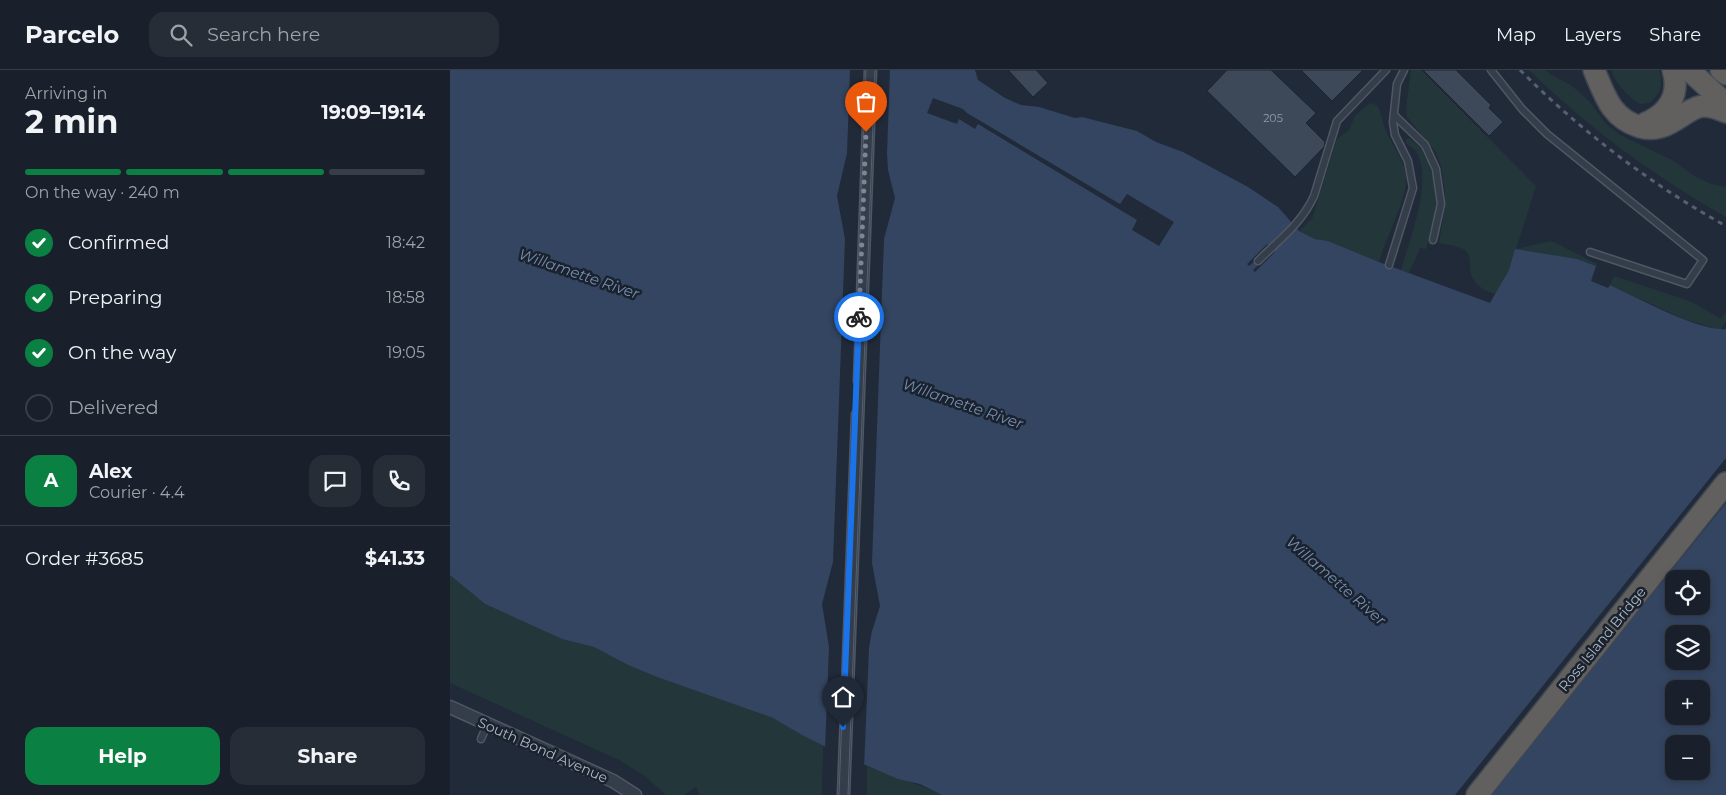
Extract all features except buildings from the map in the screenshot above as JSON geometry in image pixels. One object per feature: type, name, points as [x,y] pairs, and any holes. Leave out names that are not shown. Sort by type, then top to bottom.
[{"type":"highway","points":[[1594,70],[1604,95],[1613,110],[1623,120],[1636,125],[1653,128],[1662,127],[1697,107],[1711,106],[1726,112]]},
{"type":"highway","points":[[1636,125],[1656,118],[1671,104],[1676,91],[1673,70]]},
{"type":"highway","points":[[1689,70],[1726,104]]},
{"type":"highway","points":[[1722,70],[1726,74]]},
{"type":"highway","name":"Ross Island Bridge","points":[[1478,795],[1726,483]]},
{"type":"street","name":"South Bond Avenue","points":[[450,707],[613,781],[635,795]]},
{"type":"lane","points":[[841,795],[868,70]]},
{"type":"lane","points":[[846,795],[874,70]]},
{"type":"lane","points":[[1258,262],[1303,217],[1310,206],[1337,120],[1386,70]]},
{"type":"lane","points":[[1389,265],[1412,188],[1408,161],[1395,135],[1393,122],[1397,84],[1404,70]]},
{"type":"lane","points":[[1491,70],[1522,109],[1548,134],[1702,260],[1687,284],[1590,252]]},
{"type":"lane","points":[[1394,115],[1424,145],[1436,169],[1440,204],[1433,240]]},
{"type":"lane","points":[[481,739],[487,725]]},
{"type":"green space","points":[[1411,70],[1421,70],[1536,186],[1516,249],[1551,241],[1597,264],[1596,266],[1577,259],[1516,250],[1509,270],[1496,294],[1478,285],[1472,277],[1470,259],[1466,251],[1439,243],[1445,207],[1445,190],[1441,165],[1435,151],[1407,117],[1406,109]]},
{"type":"green space","points":[[1529,70],[1545,70],[1572,86],[1589,101],[1606,124],[1620,135],[1672,160],[1694,176],[1711,184],[1726,187],[1726,217],[1673,185],[1623,150],[1575,112]]},
{"type":"green space","points":[[1611,70],[1659,70],[1661,84],[1659,91],[1650,103],[1640,104],[1622,89]]},
{"type":"green space","points":[[1370,103],[1379,108],[1387,133],[1402,163],[1406,177],[1406,185],[1400,206],[1379,262],[1299,231],[1312,219],[1337,139],[1349,130],[1355,116]]},
{"type":"green space","points":[[1409,138],[1422,149],[1432,171],[1437,207],[1426,249],[1420,248],[1409,273],[1401,270],[1419,209],[1422,175],[1420,161],[1415,150],[1406,143],[1406,140]]},
{"type":"green space","points":[[1614,276],[1692,302],[1721,319],[1726,312],[1726,322],[1720,330],[1684,319],[1610,285]]},
{"type":"green space","points":[[450,575],[485,604],[562,639],[594,647],[628,665],[657,677],[773,718],[823,745],[822,795],[700,795],[696,787],[684,795],[666,795],[645,776],[619,760],[450,683]]},
{"type":"green space","points":[[867,766],[914,783],[942,795],[867,795]]},
{"type":"water","name":"Willamette River","points":[[450,70],[975,70],[978,80],[1005,98],[1021,105],[1039,107],[1075,118],[1082,117],[1137,131],[1156,142],[1183,152],[1248,187],[1278,207],[1299,231],[1315,239],[1328,241],[1490,303],[1509,270],[1515,249],[1577,259],[1596,266],[1591,281],[1608,288],[1610,285],[1685,320],[1726,329],[1726,795],[942,795],[920,784],[898,779],[840,754],[773,718],[657,677],[628,665],[594,647],[562,639],[485,604],[450,575]]},
{"type":"pier","points":[[850,70],[890,70],[887,154],[888,170],[895,198],[884,239],[872,563],[880,606],[869,648],[864,768],[825,749],[829,647],[822,604],[833,562],[845,239],[837,196],[847,153]]},
{"type":"pier","points":[[933,98],[963,109],[1120,204],[1127,194],[1174,222],[1159,246],[1132,230],[1137,220],[978,124],[975,129],[959,119],[957,124],[927,113]]},
{"type":"pier","points":[[1294,222],[1298,226],[1255,272],[1253,270],[1260,263],[1256,260],[1249,266],[1247,264],[1267,244],[1269,246]]},
{"type":"pier","points":[[1726,458],[1726,503],[1672,570],[1665,570],[1665,578],[1490,795],[1455,795]]},
{"type":"tram line","points":[[839,795],[866,70]]},
{"type":"tram line","points":[[848,795],[875,70]]},
{"type":"railway","points":[[1520,70],[1567,114],[1617,155],[1670,192],[1726,226]]},
{"type":"way so far","points":[[859,317],[866,132]]},
{"type":"route","points":[[843,727],[859,317]]}]
